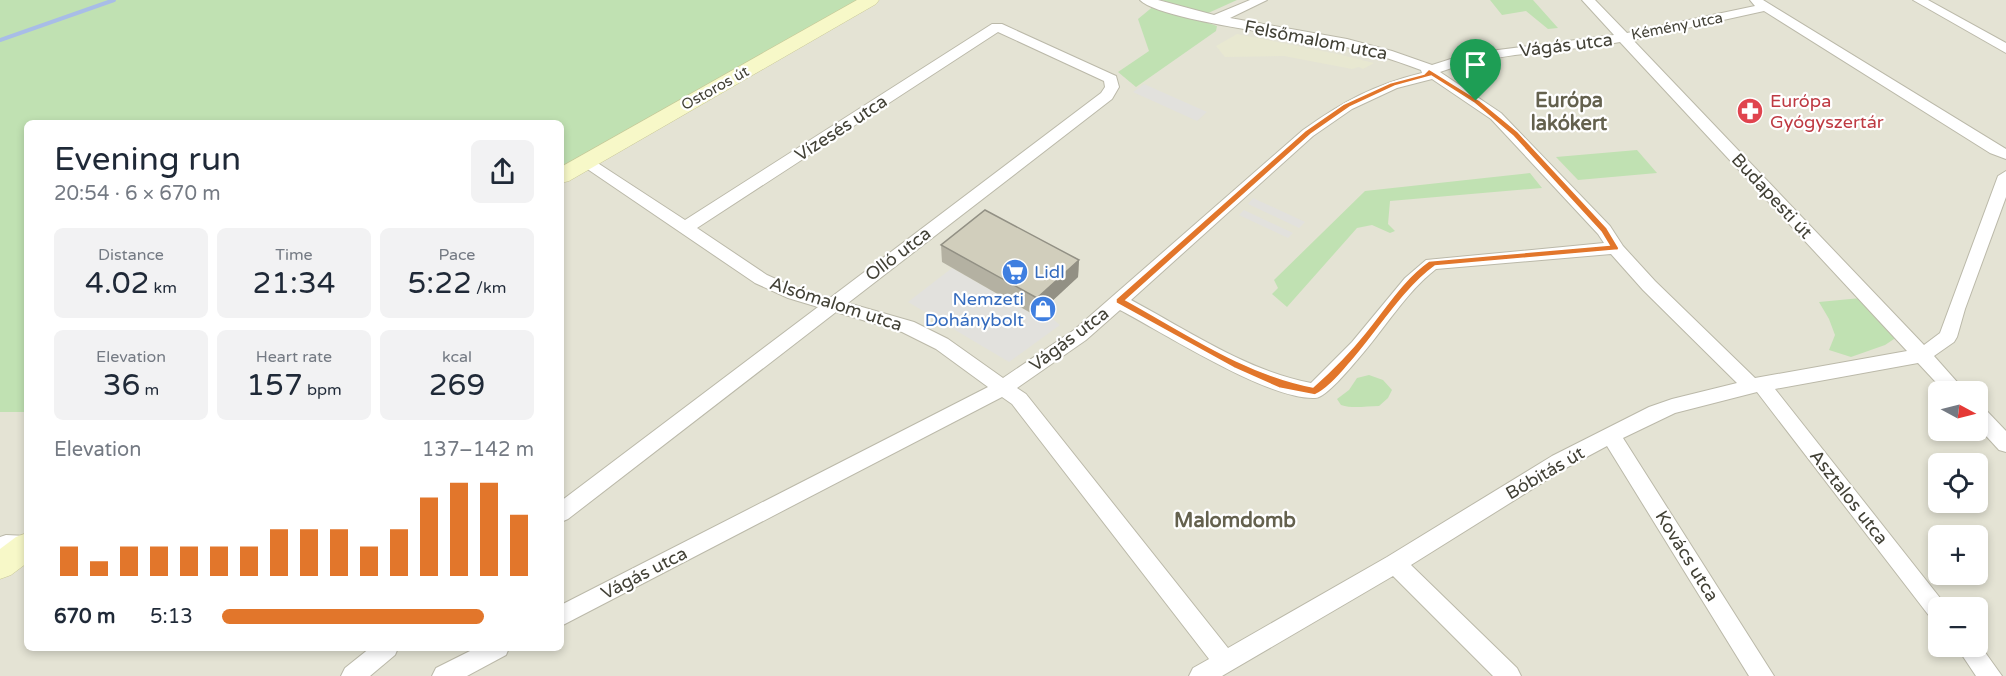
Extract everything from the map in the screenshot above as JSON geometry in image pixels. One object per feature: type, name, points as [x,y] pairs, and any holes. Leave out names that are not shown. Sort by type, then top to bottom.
[{"type":"main road","name":"Ostoros út","points":[[564,174],[870,0]]},
{"type":"main road","points":[[0,566],[24,547]]},
{"type":"street","name":"Felsőmalom utca","points":[[1146,0],[1178,12],[1214,20],[1319,37],[1380,50],[1426,67],[1476,101],[1515,134],[1604,230],[1615,248],[1655,292],[1756,385]]},
{"type":"street","points":[[1214,20],[1261,0]]},
{"type":"street","name":"Budapesti út","points":[[1588,0],[1947,381]]},
{"type":"street","points":[[1919,0],[2006,49]]},
{"type":"street","points":[[1760,3],[1985,144],[2006,154]]},
{"type":"street","name":"Kémény utca","points":[[1623,37],[1668,30],[1760,3]]},
{"type":"street","name":"Vízesés utca","points":[[685,228],[997,27],[1111,79]]},
{"type":"street","name":"Vágás utca","points":[[564,614],[1004,387],[1080,334],[1308,133],[1347,106],[1392,85],[1428,76],[1429,71],[1454,62],[1623,37]]},
{"type":"street","name":"Olló utca","points":[[564,511],[1107,96],[1112,87],[1111,79]]},
{"type":"street","name":"Alsómalom utca","points":[[585,161],[761,279],[794,294],[908,327],[942,344],[1019,399],[1212,671]]},
{"type":"street","points":[[1923,355],[1948,337],[1956,309],[2006,176]]},
{"type":"street","points":[[1119,301],[1238,366],[1283,385],[1315,391],[1335,374],[1416,275],[1432,264],[1615,248]]},
{"type":"street","name":"Bóbitás út","points":[[1212,671],[1395,564],[1559,462],[1672,406],[1756,385],[1859,364],[1923,355]]},
{"type":"street","name":"Asztalos utca","points":[[1756,385],[1928,598]]},
{"type":"street","points":[[1988,425],[2006,444]]},
{"type":"street","name":"Kovács utca","points":[[1611,436],[1762,676]]},
{"type":"street","points":[[0,548],[6,544],[24,545]]},
{"type":"street","points":[[1395,564],[1509,676]]},
{"type":"street","points":[[353,676],[383,651]]},
{"type":"street","points":[[444,676],[492,651]]},
{"type":"street","points":[[1975,657],[1990,676]]},
{"type":"shaded area","points":[[863,0],[2006,0],[2006,676],[0,676],[0,412],[24,412],[24,651],[564,651],[564,170]]},
{"type":"shaded area","points":[[1237,34],[1374,63],[1363,69],[1359,67],[1352,69],[1284,56],[1225,57],[1216,46]]},
{"type":"shaded area","points":[[1144,84],[1207,112],[1197,121],[1133,92]]},
{"type":"shaded area","points":[[1253,198],[1305,222],[1299,228],[1248,204]]},
{"type":"shaded area","points":[[1244,210],[1293,233],[1288,238],[1239,215]]},
{"type":"shaded area","points":[[952,268],[1036,316],[1042,310],[1060,325],[1009,362],[908,302]]},
{"type":"green space","points":[[0,0],[863,0],[564,170],[564,120],[24,120],[24,412],[0,412]]},
{"type":"green space","points":[[1161,0],[1237,0],[1206,14]]},
{"type":"green space","points":[[1490,0],[1533,0],[1558,28],[1548,29],[1526,11],[1502,15]]},
{"type":"green space","points":[[1155,5],[1217,26],[1216,31],[1136,87],[1118,72],[1149,51],[1138,19]]},
{"type":"green space","points":[[1637,150],[1657,173],[1578,180],[1556,157]]},
{"type":"green space","points":[[1530,173],[1542,188],[1390,201],[1388,224],[1395,231],[1390,233],[1372,225],[1357,228],[1287,307],[1272,294],[1278,288],[1274,280],[1365,191]]},
{"type":"green space","points":[[1861,298],[1897,337],[1885,345],[1851,357],[1829,350],[1835,335],[1819,302]]},
{"type":"green space","points":[[1369,375],[1383,380],[1392,390],[1388,398],[1379,406],[1341,405],[1337,399],[1349,390],[1357,378]]},
{"type":"building","name":"Lidl","points":[[985,210],[1079,260],[1037,298],[941,245]]},
{"type":"waterway","points":[[0,40],[114,0]]},
{"type":"place","name":"Európa Gyógyszertár","points":[[1750,111]]},
{"type":"place","name":"Lidl","points":[[1015,272]]},
{"type":"place","name":"Nemzeti Dohánybolt","points":[[1043,309]]},
{"type":"district","name":"Európa lakókert","points":[[1569,112]]},
{"type":"district","name":"Malomdomb","points":[[1235,521]]},
{"type":"route","points":[[1429,71],[1476,101],[1515,134],[1604,230],[1615,248],[1432,264],[1416,275],[1335,374],[1315,391],[1283,385],[1238,366],[1119,301],[1308,133],[1347,106],[1392,85],[1428,76],[1429,71]]}]
